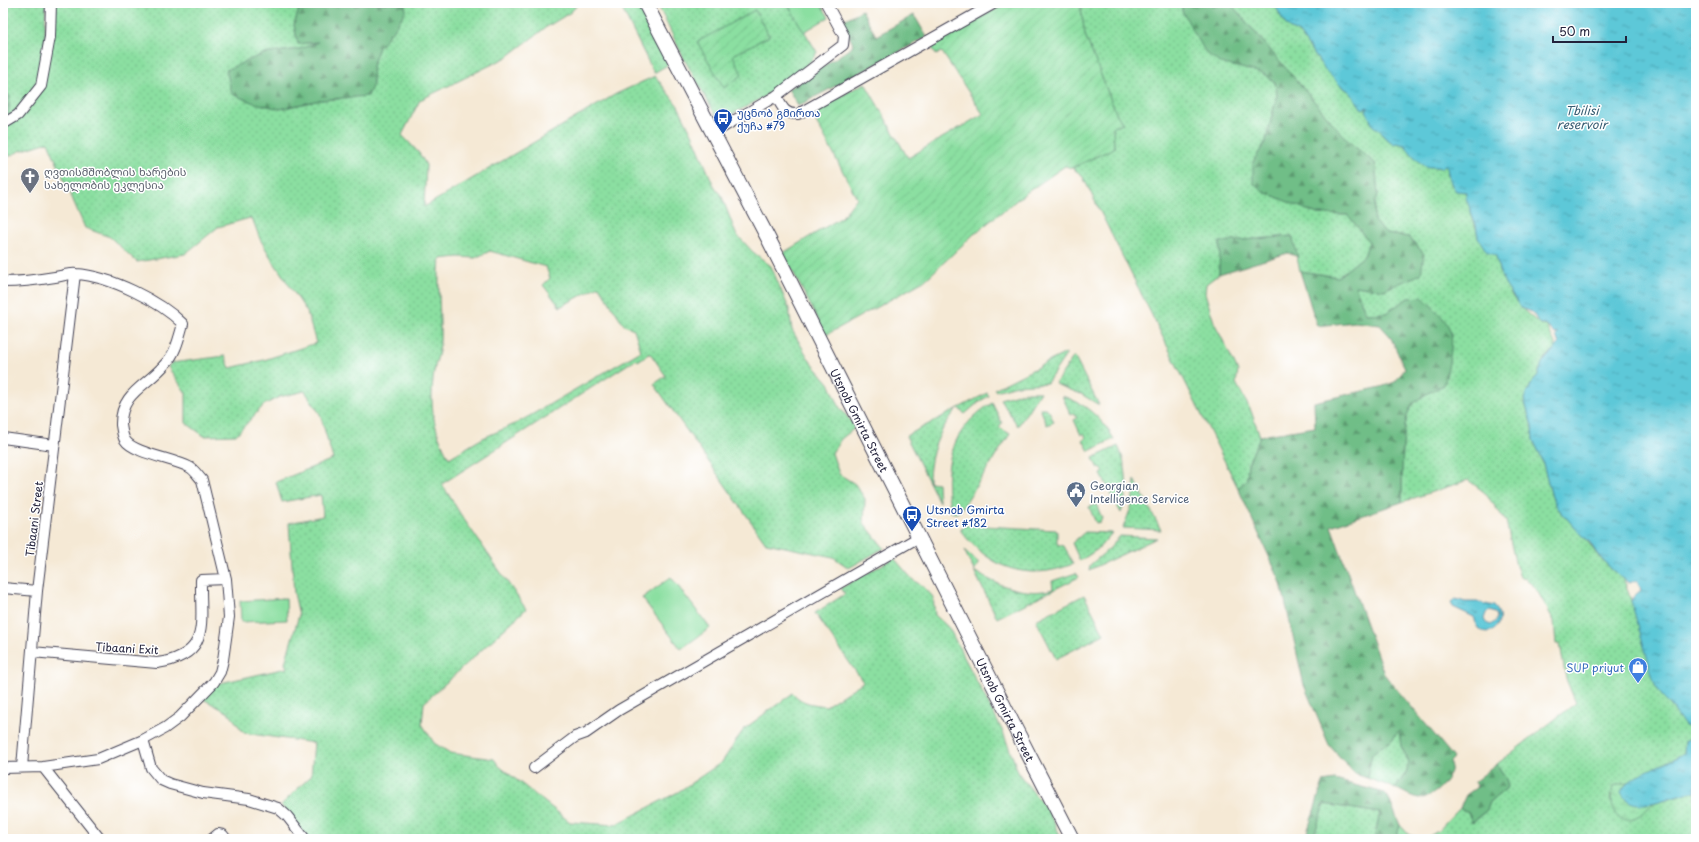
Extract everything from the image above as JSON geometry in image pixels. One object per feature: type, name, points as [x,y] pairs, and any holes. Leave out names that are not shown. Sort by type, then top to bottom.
[{"type":"main road","name":"Utsnob Gmirta Street","points":[[645,3],[768,238],[1072,839]]},
{"type":"street","points":[[3,124],[18,115],[41,86],[50,37],[51,3]]},
{"type":"street","points":[[713,133],[776,96],[843,45],[844,36],[826,3]]},
{"type":"street","points":[[776,96],[786,113],[790,115],[798,114],[995,3]]},
{"type":"street","points":[[3,282],[19,282],[75,274],[103,279],[149,299],[171,312],[183,324],[175,349],[166,364],[141,385],[128,399],[121,414],[122,434],[125,441],[133,447],[191,467],[202,480],[226,579],[229,617],[220,672],[214,682],[180,717],[165,728],[143,740],[98,759],[43,767],[3,768]]},
{"type":"street","name":"Tibaani Street","points":[[22,767],[37,591],[75,274]]},
{"type":"street","points":[[3,438],[54,445]]},
{"type":"street","points":[[534,768],[575,737],[586,733],[619,710],[919,537]]},
{"type":"street","name":"Tibaani Exit","points":[[32,652],[157,663],[173,660],[188,653],[198,641],[201,627],[201,580],[226,579]]},
{"type":"street","points":[[3,588],[37,591]]},
{"type":"street","points":[[143,740],[151,768],[161,780],[203,793],[249,799],[278,808],[287,816],[305,839]]},
{"type":"street","points":[[43,767],[100,839]]},
{"type":"street","points":[[212,839],[218,834],[223,835],[226,839]]},
{"type":"green space","points":[[3,3],[46,3],[44,48],[38,85],[18,109],[8,117],[10,96],[3,90]]},
{"type":"green space","points":[[51,3],[301,3],[294,25],[298,44],[320,42],[300,49],[263,54],[280,109],[320,100],[339,99],[373,84],[372,66],[379,47],[395,28],[406,10],[404,3],[501,3],[512,7],[520,3],[579,3],[571,12],[545,28],[507,57],[420,100],[402,135],[419,153],[426,165],[424,207],[616,94],[655,76],[678,106],[693,136],[713,184],[722,197],[736,234],[753,252],[771,266],[789,309],[792,330],[810,361],[829,383],[840,408],[856,427],[841,439],[832,453],[839,474],[855,484],[865,499],[864,523],[884,548],[849,568],[833,557],[766,543],[654,384],[666,376],[650,353],[638,361],[636,359],[442,484],[461,515],[526,609],[424,703],[422,724],[434,743],[450,753],[494,759],[499,766],[570,822],[615,825],[678,792],[722,762],[744,729],[793,693],[796,697],[804,701],[826,706],[863,682],[815,613],[845,594],[841,588],[894,558],[913,580],[925,588],[933,597],[935,615],[949,628],[1003,732],[1019,774],[1048,811],[1062,839],[778,839],[760,837],[758,839],[308,839],[281,805],[311,776],[314,743],[244,733],[229,713],[203,699],[216,684],[287,668],[285,663],[299,615],[294,593],[289,523],[323,516],[321,495],[282,502],[276,482],[333,459],[320,414],[305,391],[279,397],[264,405],[236,435],[204,436],[186,423],[186,393],[168,367],[171,363],[225,356],[230,368],[264,360],[316,343],[307,312],[273,261],[250,218],[218,227],[185,254],[137,262],[110,237],[85,228],[48,142],[20,151],[3,159],[3,126],[36,96]],"holes":[[[490,251],[546,267],[550,278],[543,285],[560,307],[599,286],[624,325],[634,329],[641,351],[533,414],[515,424],[483,438],[449,458],[439,437],[432,406],[434,372],[440,346],[440,259],[459,257],[475,258]]]},
{"type":"green space","points":[[301,3],[404,3],[406,10],[395,28],[379,47],[372,66],[373,84],[368,96],[320,100],[280,109],[254,103],[232,94],[226,70],[263,54],[300,49],[318,42],[298,44],[294,25]]},
{"type":"green space","points":[[619,3],[637,3],[669,64],[654,73]]},
{"type":"green space","points":[[657,3],[787,3],[817,52],[810,62],[787,82],[719,121],[684,59]],"holes":[[[755,11],[769,36],[733,55]]]},
{"type":"green space","points":[[787,3],[820,3],[829,17],[804,32]]},
{"type":"green space","points":[[1007,3],[1080,3],[1085,35],[1116,113],[1123,124],[1113,127],[1114,148],[1072,168],[1065,166],[1023,195],[974,234],[924,281],[826,335],[783,253],[842,217],[857,198],[811,112],[865,83],[908,158],[983,114],[942,52],[936,55],[931,45]]},
{"type":"green space","points":[[1080,3],[1182,3],[1182,11],[1191,24],[1242,67],[1262,73],[1275,82],[1277,95],[1266,141],[1253,162],[1317,214],[1348,215],[1369,242],[1364,256],[1338,277],[1300,271],[1292,236],[1220,242],[1219,274],[1206,284],[1205,293],[1214,322],[1238,371],[1236,383],[1251,411],[1260,436],[1248,464],[1247,480],[1238,488],[1082,175],[1072,168],[1114,148],[1113,127],[1123,124],[1116,113],[1085,35]]},
{"type":"green space","points":[[1182,3],[1230,3],[1349,142],[1375,163],[1378,194],[1375,203],[1374,221],[1386,234],[1409,237],[1424,254],[1421,274],[1384,290],[1355,286],[1366,314],[1386,313],[1408,298],[1422,297],[1442,317],[1450,330],[1452,341],[1449,365],[1444,385],[1426,394],[1414,403],[1405,424],[1402,467],[1402,502],[1331,526],[1384,674],[1454,758],[1450,762],[1451,770],[1443,785],[1434,793],[1424,798],[1413,796],[1395,788],[1406,773],[1409,762],[1401,746],[1399,730],[1391,741],[1381,746],[1372,754],[1367,778],[1355,774],[1329,745],[1304,685],[1281,583],[1238,488],[1247,480],[1248,464],[1260,436],[1315,427],[1314,402],[1381,387],[1395,382],[1405,369],[1390,336],[1380,325],[1355,322],[1317,326],[1300,271],[1338,277],[1364,256],[1369,242],[1348,215],[1317,214],[1264,192],[1253,183],[1253,162],[1266,141],[1277,95],[1275,82],[1262,73],[1220,63],[1206,53],[1182,11]]},
{"type":"green space","points":[[1230,3],[1274,3],[1284,22],[1289,28],[1299,33],[1326,71],[1340,85],[1350,92],[1362,109],[1368,107],[1384,137],[1400,144],[1405,144],[1418,160],[1426,166],[1441,168],[1445,165],[1448,168],[1448,177],[1454,189],[1456,191],[1466,192],[1478,238],[1496,256],[1499,270],[1512,296],[1521,308],[1541,325],[1547,326],[1557,348],[1547,356],[1542,363],[1538,376],[1532,383],[1524,399],[1532,426],[1533,440],[1541,456],[1552,497],[1557,507],[1586,539],[1598,556],[1618,575],[1621,576],[1626,585],[1662,696],[1693,732],[1690,738],[1685,741],[1684,753],[1628,783],[1613,786],[1611,801],[1656,802],[1690,792],[1696,792],[1696,839],[1424,839],[1438,831],[1460,808],[1468,813],[1473,822],[1487,810],[1490,802],[1508,787],[1506,779],[1497,764],[1576,703],[1566,679],[1560,644],[1556,644],[1554,621],[1538,592],[1525,577],[1521,578],[1516,566],[1506,521],[1484,492],[1468,480],[1402,502],[1403,452],[1405,424],[1408,414],[1414,403],[1426,394],[1444,385],[1408,298],[1386,313],[1366,314],[1355,286],[1384,290],[1424,254],[1409,237],[1386,234],[1374,221],[1375,203],[1378,194],[1375,163],[1349,142]]},
{"type":"green space","points":[[755,10],[769,36],[733,55],[742,75],[724,88],[697,42]]},
{"type":"green space","points":[[862,10],[876,36],[914,15],[927,37],[798,106],[788,89],[851,48],[853,44],[842,21]]},
{"type":"green space","points":[[3,90],[10,96],[8,117],[3,120]]},
{"type":"green space","points":[[1292,236],[1298,257],[1288,253],[1219,274],[1220,242]]},
{"type":"green space","points":[[1066,353],[1047,383],[1017,385],[996,391],[994,389]]},
{"type":"green space","points":[[1074,356],[1099,405],[1081,394],[1055,384]]},
{"type":"green space","points":[[1025,392],[1040,392],[1018,426],[1000,399]]},
{"type":"green space","points":[[987,393],[989,396],[980,401],[965,414],[958,408]]},
{"type":"green space","points":[[1062,396],[1078,403],[1092,412],[1104,424],[1114,439],[1089,451],[1083,440],[1086,438],[1084,433],[1081,435],[1074,420],[1077,418],[1074,413],[1071,415]]},
{"type":"green space","points":[[992,403],[1002,423],[999,427],[1010,434],[960,511],[956,513],[951,512],[947,480],[952,450],[958,437],[967,424],[978,413]]},
{"type":"green space","points":[[1040,408],[1045,408],[1049,411],[1054,422],[1047,425]]},
{"type":"green space","points":[[957,409],[945,424],[936,442],[929,472],[929,482],[906,436]]},
{"type":"green space","points":[[1118,446],[1124,463],[1126,479],[1124,504],[1121,513],[1111,494],[1113,492],[1111,487],[1108,488],[1101,474],[1104,472],[1101,467],[1098,469],[1093,458]]},
{"type":"green space","points":[[1135,480],[1161,530],[1123,528],[1132,505]]},
{"type":"green space","points":[[929,482],[938,483],[939,502]]},
{"type":"green space","points":[[1096,504],[1102,518],[1100,522],[1096,523],[1089,507]]},
{"type":"green space","points":[[966,525],[1056,530],[1057,544],[1064,546],[1073,564],[1041,572],[1025,571],[997,563],[984,555],[961,531],[961,528]]},
{"type":"green space","points":[[1085,532],[1112,533],[1098,549],[1080,561],[1072,543]]},
{"type":"green space","points":[[1120,536],[1157,538],[1089,570],[1090,565],[1110,548]]},
{"type":"green space","points":[[964,550],[979,563],[974,571]]},
{"type":"green space","points":[[974,571],[1002,585],[1022,591],[1033,592],[1053,589],[1052,581],[1076,573],[1079,577],[997,618]]},
{"type":"green space","points":[[671,577],[710,628],[681,649],[642,598]]},
{"type":"green space","points":[[1084,595],[1104,634],[1056,659],[1036,620]]},
{"type":"green space","points":[[286,598],[287,620],[241,622],[240,601]]},
{"type":"green space","points":[[1399,729],[1401,746],[1409,762],[1406,773],[1395,788],[1367,778],[1372,754],[1381,746],[1391,741]]},
{"type":"green space","points":[[1497,764],[1506,779],[1508,787],[1490,802],[1487,810],[1472,822],[1468,813],[1460,808],[1466,795],[1477,787],[1474,782]]},
{"type":"green space","points":[[1646,772],[1696,792],[1676,795],[1657,801],[1642,814],[1631,819],[1624,820],[1619,818],[1615,814],[1613,808],[1613,786],[1628,783]]},
{"type":"green space","points":[[1335,780],[1385,793],[1400,825],[1396,839],[1374,839],[1380,813],[1324,804],[1313,839],[1305,839],[1323,782]]},
{"type":"green space","points":[[1324,804],[1380,813],[1374,839],[1313,839]]},
{"type":"green space","points":[[1400,825],[1409,835],[1424,839],[1396,839]]},
{"type":"water","name":"Tbilisi reservoir","points":[[1274,3],[1696,3],[1696,792],[1687,793],[1656,802],[1635,804],[1627,800],[1621,792],[1626,785],[1640,774],[1684,753],[1685,741],[1690,738],[1693,732],[1692,729],[1685,726],[1655,685],[1631,601],[1633,597],[1641,590],[1637,580],[1629,583],[1609,567],[1597,554],[1588,540],[1583,537],[1557,507],[1552,497],[1541,456],[1533,440],[1532,426],[1524,399],[1532,383],[1538,376],[1542,363],[1559,344],[1556,336],[1558,333],[1555,334],[1547,326],[1539,323],[1532,312],[1521,308],[1506,286],[1499,270],[1496,256],[1487,252],[1478,238],[1476,225],[1466,198],[1466,192],[1456,191],[1452,185],[1447,167],[1445,165],[1441,168],[1425,166],[1405,145],[1397,143],[1394,144],[1384,137],[1381,131],[1373,126],[1366,110],[1368,107],[1362,109],[1350,92],[1340,85],[1326,71],[1299,33],[1289,28],[1284,22]]},
{"type":"water","points":[[1456,599],[1465,602],[1478,602],[1494,606],[1498,611],[1499,622],[1493,630],[1489,632],[1484,631],[1478,628],[1474,617],[1453,607],[1451,603]],"holes":[[[1490,611],[1495,613],[1497,616],[1496,621],[1491,625],[1486,623],[1484,619],[1486,613]]]},
{"type":"place","name":"უცნობ გმირთა ქუჩა #79","points":[[723,135]]},
{"type":"place","name":"ღვთისმშობლის ხარების სახელობის ეკლესია","points":[[30,194]]},
{"type":"place","name":"Georgian Intelligence Service","points":[[1076,508]]},
{"type":"place","name":"Utsnob Gmirta Street #182","points":[[912,532]]},
{"type":"place","name":"SUP priyut","points":[[1638,684]]}]
